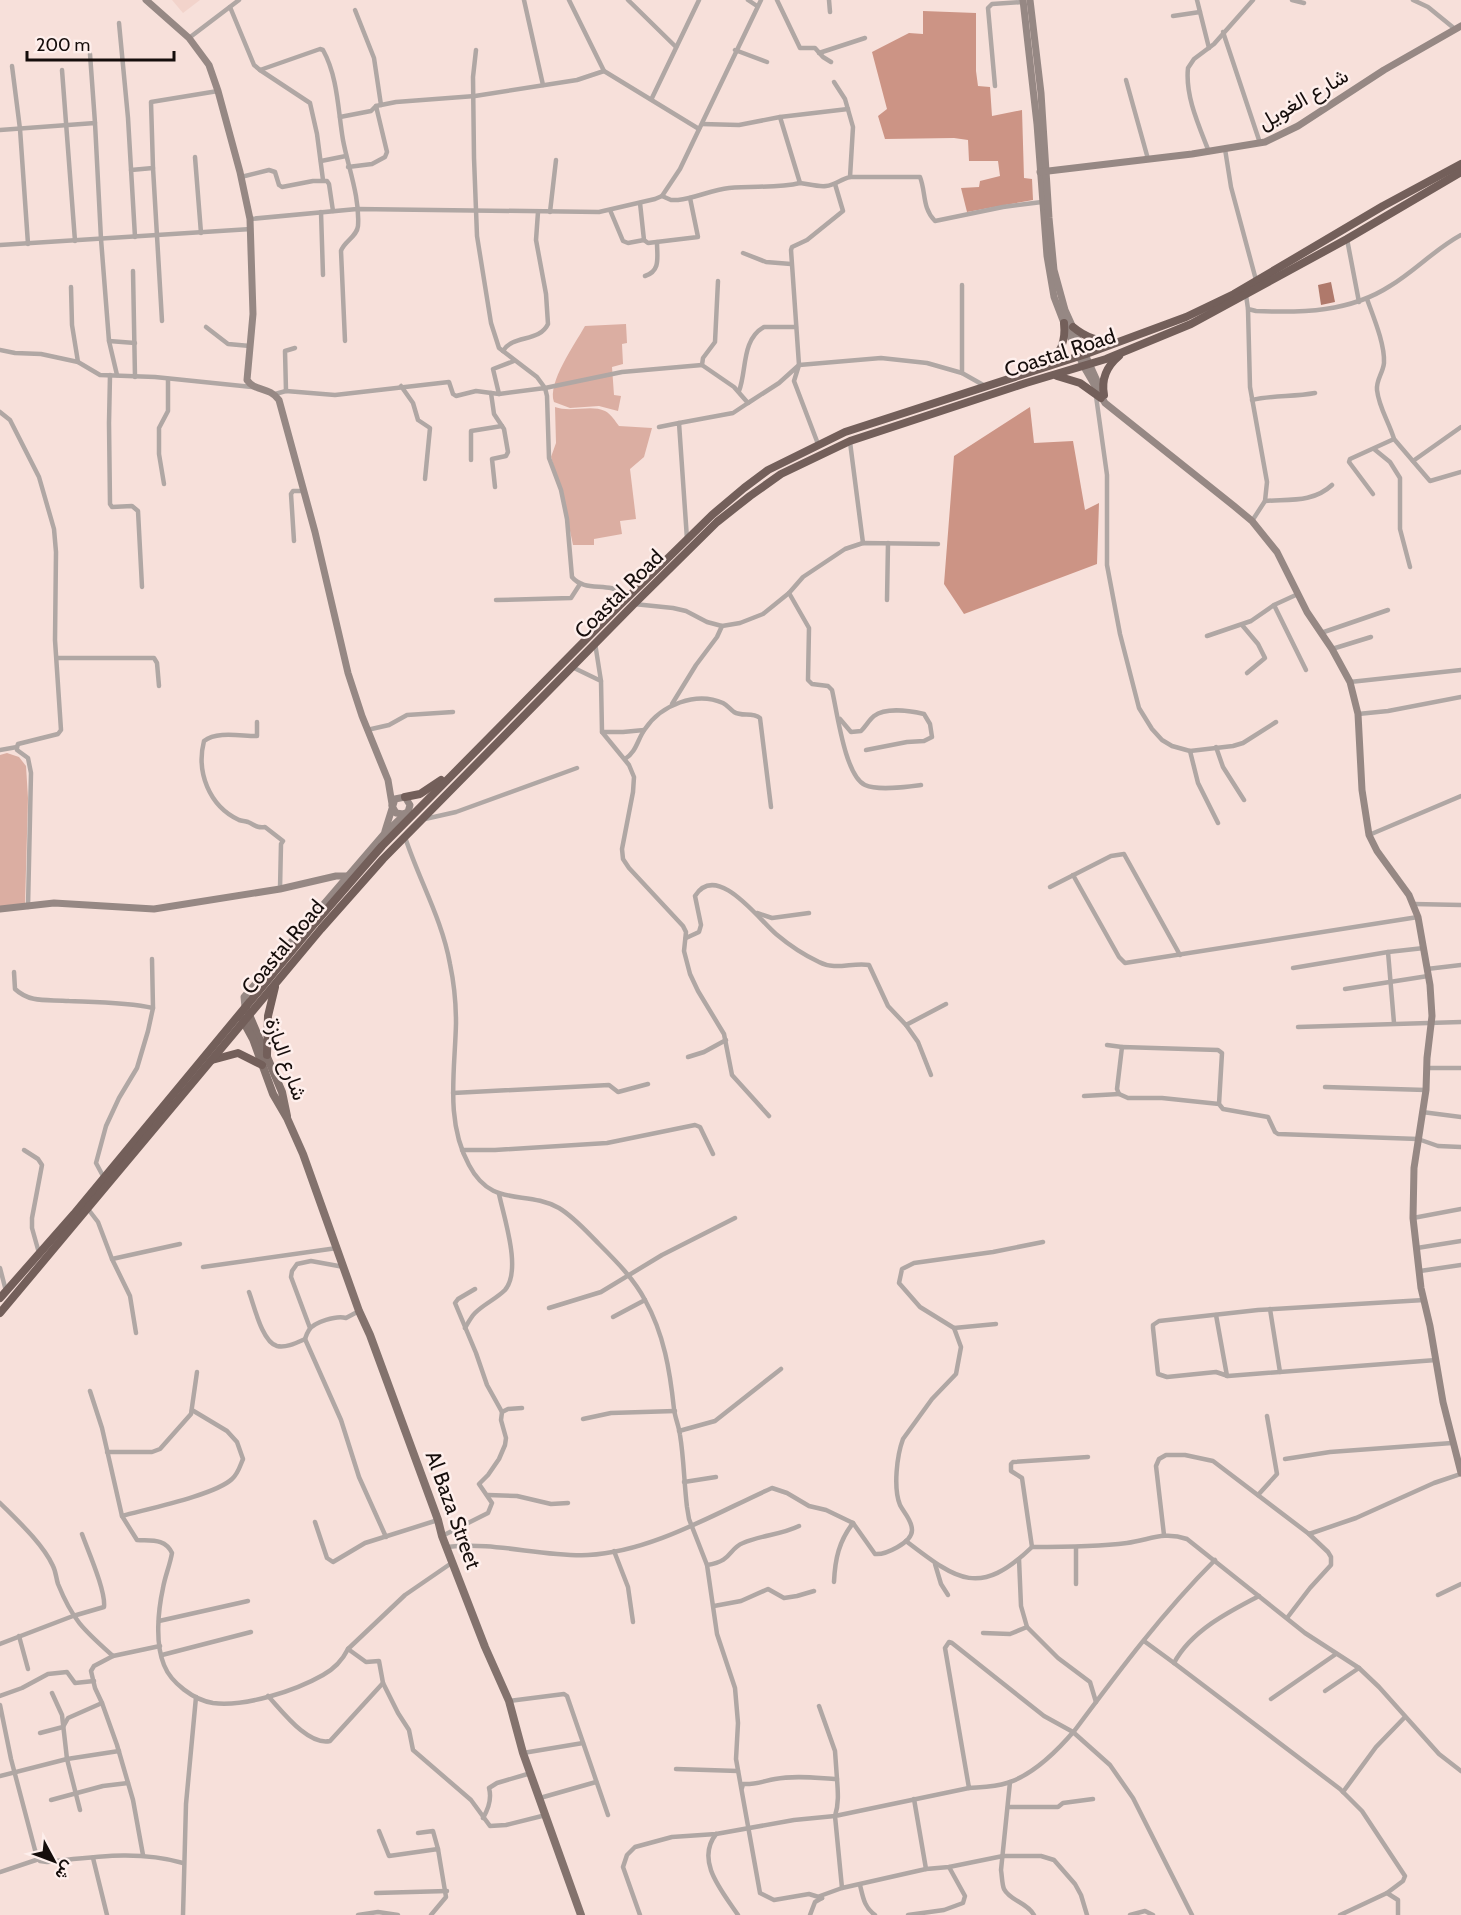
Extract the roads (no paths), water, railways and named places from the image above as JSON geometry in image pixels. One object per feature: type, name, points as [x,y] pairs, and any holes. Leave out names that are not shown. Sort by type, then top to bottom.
[{"type":"highway","name":"Coastal Road","points":[[0,1313],[6,1295],[39,1253],[51,1246],[103,1176],[245,1014],[378,850],[687,539],[768,470],[818,444],[882,419],[1082,355],[1186,317],[1461,164]]},
{"type":"highway","name":"Coastal Road","points":[[6,1295],[87,1209],[212,1060],[245,1014],[276,985],[321,929],[405,837],[634,604],[717,522],[750,496],[781,474],[850,441],[1125,352],[1191,324],[1347,239],[1461,172]]},
{"type":"highway","points":[[1041,368],[1059,353],[1064,339],[1064,323]]},
{"type":"highway","points":[[1073,327],[1095,340],[1113,342],[1124,340]]},
{"type":"highway","points":[[1053,376],[1074,381],[1100,396],[1106,372],[1112,362],[1125,352]]},
{"type":"highway","points":[[404,797],[420,794],[459,768]]},
{"type":"highway","points":[[267,1055],[268,1016],[276,985]]},
{"type":"highway","points":[[212,1060],[238,1053],[262,1065]]},
{"type":"main road","name":"شارع البازة","points":[[245,1014],[267,1055],[282,1092],[287,1118]]},
{"type":"main road","name":"شارع البازة","points":[[245,1014],[273,1094],[287,1118]]},
{"type":"main road","name":"Al Baza Street","points":[[287,1118],[370,1335],[442,1536],[508,1701],[581,1915]]},
{"type":"street","points":[[146,0],[189,38],[208,65],[218,91],[250,219],[253,314],[247,380],[252,387]]},
{"type":"street","points":[[189,38],[239,0]]},
{"type":"street","points":[[524,0],[543,85]]},
{"type":"street","points":[[568,0],[604,70],[701,126],[740,125],[780,117],[848,109]]},
{"type":"street","points":[[628,0],[676,47]]},
{"type":"street","points":[[652,98],[699,0]]},
{"type":"street","points":[[748,0],[757,6]]},
{"type":"street","points":[[250,219],[357,209],[599,212],[662,196],[680,169],[735,50],[761,0]]},
{"type":"street","points":[[777,0],[800,48],[815,48],[831,62]]},
{"type":"street","points":[[829,0],[830,12]]},
{"type":"street","points":[[1197,0],[1209,48]]},
{"type":"street","points":[[1209,152],[1194,109],[1187,74],[1190,63],[1209,48],[1253,0]]},
{"type":"street","points":[[1292,0],[1304,3]]},
{"type":"street","points":[[1413,0],[1420,1],[1458,28]]},
{"type":"street","points":[[995,86],[988,8],[992,4],[1025,1]]},
{"type":"street","points":[[1025,1],[1040,83],[1045,156],[1042,202],[1048,270],[1064,323],[1087,365],[1100,396],[1107,475],[1107,565],[1133,691],[1139,708],[1162,740],[1172,746],[1190,751],[1242,743],[1276,722]]},
{"type":"street","points":[[1025,1],[1037,124],[1043,171],[1047,181],[1054,270],[1082,355]]},
{"type":"street","points":[[230,7],[254,65],[310,102],[323,180]]},
{"type":"street","points":[[348,167],[372,164],[385,157],[387,152],[374,58],[355,10]]},
{"type":"street","points":[[1173,16],[1200,12]]},
{"type":"street","points":[[119,23],[135,237]]},
{"type":"street","name":"شارع الغويل","points":[[1043,171],[1260,144],[1299,126],[1384,70],[1458,28]]},
{"type":"street","points":[[1223,32],[1260,144]]},
{"type":"street","points":[[819,52],[865,38]]},
{"type":"street","points":[[260,70],[322,49],[325,52],[336,90],[357,209],[358,228],[341,251],[345,341]]},
{"type":"street","points":[[476,50],[473,77],[477,236],[496,344],[514,361],[537,376],[545,388],[549,458],[561,490],[567,519],[572,577],[580,584],[617,589],[622,594],[619,606]]},
{"type":"street","points":[[735,50],[767,62]]},
{"type":"street","points":[[90,54],[109,341],[117,375]]},
{"type":"street","points":[[12,66],[20,129],[28,244]]},
{"type":"street","points":[[62,70],[75,241]]},
{"type":"street","points":[[340,117],[371,111],[379,105],[475,96],[577,80],[604,70]]},
{"type":"street","points":[[1126,80],[1148,159]]},
{"type":"street","points":[[834,82],[848,109],[854,132],[850,177]]},
{"type":"street","points":[[162,321],[151,102],[218,91]]},
{"type":"street","points":[[780,117],[800,183]]},
{"type":"street","points":[[0,130],[95,123]]},
{"type":"street","points":[[1225,149],[1231,187],[1256,280]]},
{"type":"street","points":[[321,161],[346,156]]},
{"type":"street","points":[[1045,156],[1049,163],[1058,169],[1047,181]]},
{"type":"street","points":[[195,157],[201,233]]},
{"type":"street","points":[[550,212],[556,160]]},
{"type":"street","points":[[131,170],[153,168]]},
{"type":"street","points":[[241,177],[269,170],[275,172],[278,183],[282,187],[323,180],[329,184],[333,211]]},
{"type":"street","points":[[662,196],[670,200],[690,198],[725,188],[746,186],[786,187],[800,183],[822,186],[835,184],[838,180],[850,177],[920,177],[924,202],[930,216],[935,221],[1003,207],[1042,202]]},
{"type":"street","points":[[818,444],[794,381],[799,365],[791,264],[792,247],[807,240],[843,212],[835,184]]},
{"type":"street","points":[[610,210],[623,241],[628,243],[698,237],[690,198]]},
{"type":"street","points":[[640,203],[644,240]]},
{"type":"street","points":[[321,212],[323,275]]},
{"type":"street","points":[[503,351],[511,342],[542,332],[548,324],[546,294],[536,240],[538,212]]},
{"type":"street","points":[[0,245],[250,229]]},
{"type":"street","points":[[1248,309],[1304,311],[1359,302],[1392,285],[1446,243],[1461,235]]},
{"type":"street","points":[[1347,239],[1359,302]]},
{"type":"street","points":[[645,276],[652,274],[657,268],[657,242]]},
{"type":"street","points":[[743,253],[766,262],[791,264]]},
{"type":"street","points":[[133,271],[135,377]]},
{"type":"street","points":[[702,364],[703,358],[716,342],[718,281]]},
{"type":"street","points":[[962,285],[962,373]]},
{"type":"street","points":[[71,287],[72,325],[78,362]]},
{"type":"street","points":[[1245,295],[1248,309],[1248,360],[1252,400],[1267,482],[1265,501],[1252,521]]},
{"type":"street","points":[[1367,299],[1384,364],[1377,384],[1380,406],[1394,439],[1430,481],[1461,472]]},
{"type":"street","points":[[206,327],[228,344],[250,346]]},
{"type":"street","points":[[739,392],[748,345],[760,329],[796,327]]},
{"type":"street","points":[[109,341],[135,343]]},
{"type":"street","points":[[286,391],[285,351],[295,348]]},
{"type":"street","points":[[0,350],[41,354],[78,362],[100,375],[252,387],[275,394],[284,416],[304,491],[348,673],[367,730],[388,780],[392,805],[398,814],[405,814]]},
{"type":"street","points":[[659,427],[734,412],[772,388],[799,365],[881,358],[927,363],[962,373],[985,386]]},
{"type":"street","points":[[499,394],[493,369],[514,361]]},
{"type":"street","points":[[275,394],[286,391],[335,395],[449,382],[454,396],[476,392],[499,394],[545,388],[622,372],[702,364],[739,392],[748,403]]},
{"type":"street","points":[[110,375],[110,504],[113,508],[132,506],[138,511],[142,587]]},
{"type":"street","points":[[164,484],[159,454],[159,428],[168,411],[168,379]]},
{"type":"street","points":[[402,386],[413,403],[418,420],[430,429],[424,479]]},
{"type":"street","points":[[491,393],[494,414],[502,426],[507,455],[492,459],[495,487]]},
{"type":"street","points":[[1252,400],[1278,395],[1315,393]]},
{"type":"street","points":[[1100,396],[1113,410],[1252,521],[1277,552],[1298,594],[1350,682],[1358,714],[1363,803],[1369,835],[1377,851],[1414,904],[1424,948],[1432,1022],[1426,1068],[1426,1090],[1413,1184],[1413,1218],[1424,1300],[1443,1402],[1461,1473],[1356,1518],[1310,1534]]},
{"type":"street","points":[[0,412],[10,420],[39,477],[54,529],[55,640],[60,733],[0,750]]},
{"type":"street","points":[[680,423],[687,539]]},
{"type":"street","points":[[471,460],[471,431],[502,426]]},
{"type":"street","points":[[1413,461],[1461,427]]},
{"type":"street","points":[[1373,494],[1350,466],[1350,459],[1394,439]]},
{"type":"street","points":[[850,441],[863,543]]},
{"type":"street","points":[[1374,449],[1395,468],[1400,478],[1400,529],[1410,567]]},
{"type":"street","points":[[1265,501],[1307,498],[1325,491],[1332,485]]},
{"type":"street","points":[[294,541],[291,494],[293,491],[304,491]]},
{"type":"street","points":[[634,604],[686,611],[707,622],[722,626],[740,623],[764,614],[789,593],[803,577],[845,549],[863,543],[938,544]]},
{"type":"street","points":[[887,600],[888,543]]},
{"type":"street","points":[[496,600],[571,598],[580,584]]},
{"type":"street","points":[[789,593],[810,628],[808,680],[812,684],[830,687],[851,771],[863,784],[887,787],[921,786]]},
{"type":"street","points":[[1207,636],[1242,625],[1274,605],[1298,594]]},
{"type":"street","points":[[1274,605],[1306,670]]},
{"type":"street","points":[[1321,633],[1388,610]]},
{"type":"street","points":[[1242,625],[1258,644],[1265,658],[1247,673]]},
{"type":"street","points":[[671,706],[722,626]]},
{"type":"street","points":[[1332,649],[1371,637]]},
{"type":"street","points":[[595,643],[601,681],[602,732],[625,759],[634,777],[622,849],[623,859],[683,926],[686,933],[684,951],[694,983],[726,1040],[732,1075],[769,1116]]},
{"type":"street","points":[[57,658],[154,658],[157,663],[159,686]]},
{"type":"street","points":[[572,667],[601,681]]},
{"type":"street","points":[[1350,682],[1461,670]]},
{"type":"street","points":[[1358,714],[1388,711],[1461,697]]},
{"type":"street","points":[[625,759],[636,749],[644,730],[671,706],[682,701],[710,700],[724,703],[736,713],[758,716],[771,807]]},
{"type":"street","points":[[367,730],[389,725],[406,715],[453,712]]},
{"type":"street","points":[[838,717],[851,732],[861,731],[876,714],[884,712],[924,714],[930,724],[932,736],[924,741],[866,750]]},
{"type":"street","points":[[257,722],[257,736],[214,735],[204,741],[201,758],[202,775],[215,801],[225,811],[257,828],[265,828],[283,841],[280,844],[280,889]]},
{"type":"street","points":[[602,732],[644,730]]},
{"type":"street","points":[[16,747],[28,758],[31,773],[28,907]]},
{"type":"street","points":[[1216,747],[1223,767],[1244,800]]},
{"type":"street","points":[[1190,751],[1198,783],[1218,823]]},
{"type":"street","points":[[422,819],[456,812],[577,768]]},
{"type":"street","points":[[245,1014],[244,997],[346,876],[409,810],[410,805],[388,780]]},
{"type":"street","points":[[1369,835],[1461,796]]},
{"type":"street","points":[[384,834],[392,805],[397,797],[404,797]]},
{"type":"street","points":[[405,837],[436,914],[451,966],[456,1020],[453,1093],[455,1122],[462,1150],[473,1173],[481,1182],[499,1194],[558,1208],[587,1232],[628,1277],[645,1300],[664,1346],[679,1431],[687,1507],[707,1565],[717,1634],[731,1672],[738,1703],[736,1759],[760,1893],[774,1900],[809,1894],[822,1898]]},
{"type":"street","points":[[1050,887],[1111,856],[1124,855],[1180,955]]},
{"type":"street","points":[[1073,875],[1119,957],[1125,963],[1418,917]]},
{"type":"street","points":[[0,909],[65,903],[154,909],[346,876]]},
{"type":"street","points":[[327,879],[334,890]]},
{"type":"street","points":[[686,938],[699,932],[695,896],[698,891],[712,886],[728,890],[738,896],[776,934],[818,962],[838,968],[869,965],[888,1006],[918,1042],[931,1075]]},
{"type":"street","points":[[1414,904],[1461,905]]},
{"type":"street","points":[[755,912],[772,918],[809,914]]},
{"type":"street","points":[[1293,968],[1424,948]]},
{"type":"street","points":[[1388,952],[1394,1023]]},
{"type":"street","points":[[103,1176],[96,1163],[106,1126],[137,1068],[153,1008],[152,959]]},
{"type":"street","points":[[1345,989],[1461,965]]},
{"type":"street","points":[[14,972],[15,989],[35,1000],[124,1004],[153,1008]]},
{"type":"street","points":[[906,1025],[946,1004]]},
{"type":"street","points":[[1298,1026],[1461,1022]]},
{"type":"street","points":[[688,1057],[704,1053],[726,1040]]},
{"type":"street","points":[[1107,1045],[1218,1050],[1222,1053],[1219,1104]]},
{"type":"street","points":[[1119,1094],[1117,1089],[1122,1047]]},
{"type":"street","points":[[1426,1068],[1461,1068]]},
{"type":"street","points":[[453,1093],[609,1085],[618,1092],[648,1084]]},
{"type":"street","points":[[1325,1087],[1426,1090]]},
{"type":"street","points":[[1084,1096],[1119,1094],[1128,1098],[1162,1098],[1219,1104],[1223,1108],[1268,1117],[1278,1134],[1418,1139],[1438,1146],[1461,1147]]},
{"type":"street","points":[[1422,1112],[1461,1117]]},
{"type":"street","points":[[462,1150],[607,1143],[695,1125],[700,1127],[713,1154]]},
{"type":"street","points":[[24,1150],[38,1159],[42,1165],[32,1218],[32,1228],[39,1253]]},
{"type":"street","points":[[465,1328],[475,1313],[499,1295],[511,1281],[513,1274],[510,1244],[499,1194]]},
{"type":"street","points":[[87,1209],[98,1222],[112,1259],[130,1296],[136,1333]]},
{"type":"street","points":[[1413,1218],[1461,1209]]},
{"type":"street","points":[[549,1308],[601,1292],[662,1255],[735,1218]]},
{"type":"street","points":[[1417,1248],[1461,1240]]},
{"type":"street","points":[[996,1324],[954,1328],[920,1307],[903,1289],[899,1283],[902,1269],[914,1263],[993,1252],[1043,1242]]},
{"type":"street","points":[[112,1259],[180,1244]]},
{"type":"street","points":[[203,1267],[337,1248]]},
{"type":"street","points":[[310,1328],[293,1286],[292,1271],[297,1264],[311,1261],[344,1267]]},
{"type":"street","points":[[1420,1271],[1461,1265]]},
{"type":"street","points":[[0,1268],[6,1295]]},
{"type":"street","points":[[442,1536],[488,1513],[492,1503],[479,1484],[488,1475],[506,1445],[502,1412],[487,1385],[477,1353],[455,1303],[475,1289]]},
{"type":"street","points":[[249,1292],[266,1338],[278,1346],[305,1339],[310,1328],[332,1318],[346,1317],[359,1311]]},
{"type":"street","points":[[613,1317],[645,1300]]},
{"type":"street","points":[[1424,1300],[1270,1309],[1155,1322],[1153,1328],[1158,1374],[1167,1377],[1216,1372],[1227,1376],[1436,1360]]},
{"type":"street","points":[[1270,1309],[1280,1372]]},
{"type":"street","points":[[1216,1315],[1227,1376]]},
{"type":"street","points":[[447,1547],[481,1545],[574,1555],[604,1554],[708,1520],[772,1488],[787,1493],[809,1506],[826,1510],[853,1523],[869,1548],[877,1554],[906,1541],[910,1536],[912,1529],[899,1504],[897,1490],[901,1446],[903,1439],[932,1399],[956,1374],[961,1347],[954,1328]]},
{"type":"street","points":[[305,1339],[341,1420],[359,1478],[386,1537]]},
{"type":"street","points":[[679,1431],[715,1421],[781,1369]]},
{"type":"street","points":[[107,1452],[152,1452],[160,1449],[192,1410],[197,1372]]},
{"type":"street","points":[[90,1390],[99,1414],[122,1516],[137,1540],[163,1541],[172,1553],[163,1587],[159,1621],[160,1646],[164,1665],[176,1682],[196,1697],[214,1703],[256,1700],[323,1676],[342,1660],[348,1649],[405,1594],[453,1562]]},
{"type":"street","points":[[502,1412],[522,1408]]},
{"type":"street","points":[[122,1516],[217,1489],[238,1472],[243,1459],[237,1442],[227,1431],[192,1410]]},
{"type":"street","points":[[583,1419],[611,1413],[675,1411]]},
{"type":"street","points":[[1258,1495],[1277,1474],[1267,1416]]},
{"type":"street","points":[[1285,1459],[1330,1452],[1452,1443]]},
{"type":"street","points":[[1164,1535],[1157,1462],[1162,1457],[1185,1455],[1213,1461],[1310,1534],[1331,1557],[1331,1565],[1310,1587],[1287,1618]]},
{"type":"street","points":[[1032,1547],[1022,1478],[1011,1471],[1011,1464],[1013,1462],[1088,1457]]},
{"type":"street","points":[[684,1482],[716,1477]]},
{"type":"street","points":[[488,1495],[517,1496],[551,1504],[568,1503]]},
{"type":"street","points":[[0,1503],[45,1553],[54,1568],[57,1581],[73,1616],[85,1632],[113,1656]]},
{"type":"street","points":[[315,1522],[330,1562],[364,1543],[438,1520]]},
{"type":"street","points":[[834,1582],[837,1554],[846,1532],[853,1523]]},
{"type":"street","points":[[707,1565],[726,1559],[743,1543],[787,1533],[799,1526]]},
{"type":"street","points":[[0,1644],[73,1616],[97,1610],[105,1604],[82,1534]]},
{"type":"street","points":[[906,1541],[935,1564],[961,1578],[972,1580],[996,1573],[1019,1559],[1032,1547],[1076,1548],[1129,1543],[1164,1535],[1187,1539],[1317,1642],[1359,1668],[1440,1755],[1461,1770]]},
{"type":"street","points":[[1076,1548],[1076,1584]]},
{"type":"street","points":[[614,1551],[628,1587],[633,1622]]},
{"type":"street","points":[[1019,1559],[1021,1606],[1027,1627],[1058,1658],[1090,1682],[1096,1702]]},
{"type":"street","points":[[640,1915],[623,1867],[624,1860],[632,1849],[672,1837],[835,1816],[969,1788],[1010,1782],[1038,1765],[1063,1744],[1172,1605],[1215,1560]]},
{"type":"street","points":[[935,1564],[941,1584],[948,1595]]},
{"type":"street","points":[[1438,1595],[1461,1584]]},
{"type":"street","points":[[714,1606],[741,1601],[768,1589],[784,1598],[814,1591]]},
{"type":"street","points":[[1174,1663],[1199,1631],[1259,1596]]},
{"type":"street","points":[[159,1621],[248,1601]]},
{"type":"street","points":[[983,1634],[1010,1634],[1027,1627]]},
{"type":"street","points":[[162,1655],[251,1632]]},
{"type":"street","points":[[20,1636],[28,1669]]},
{"type":"street","points":[[1144,1641],[1343,1792],[1362,1811],[1405,1876],[1403,1881],[1387,1893],[1340,1915]]},
{"type":"street","points":[[969,1788],[945,1648],[949,1642],[1044,1716],[1073,1732],[1116,1772],[1133,1798],[1192,1915]]},
{"type":"street","points":[[143,1855],[133,1800],[119,1750],[94,1681],[92,1668],[113,1656],[160,1646]]},
{"type":"street","points":[[348,1649],[366,1662],[379,1661],[383,1683],[398,1713],[410,1730],[413,1750],[471,1800],[490,1826],[506,1825],[546,1815]]},
{"type":"street","points":[[1271,1699],[1336,1654]]},
{"type":"street","points":[[1325,1691],[1359,1668]]},
{"type":"street","points":[[0,1696],[56,1672],[67,1672],[75,1683],[94,1681]]},
{"type":"street","points":[[268,1696],[309,1738],[324,1743],[330,1741],[383,1683]]},
{"type":"street","points":[[52,1693],[62,1715],[68,1759],[80,1810]]},
{"type":"street","points":[[508,1701],[564,1694],[567,1696],[608,1815]]},
{"type":"street","points":[[183,1915],[186,1804],[196,1697]]},
{"type":"street","points":[[40,1733],[63,1727],[68,1718],[102,1703]]},
{"type":"street","points":[[0,1705],[39,1859]]},
{"type":"street","points":[[819,1706],[835,1751],[838,1801],[835,1816],[842,1888]]},
{"type":"street","points":[[1343,1792],[1376,1747],[1405,1717]]},
{"type":"street","points":[[524,1753],[583,1743]]},
{"type":"street","points":[[0,1776],[68,1759],[119,1750]]},
{"type":"street","points":[[676,1769],[738,1771]]},
{"type":"street","points":[[483,1818],[488,1809],[491,1796],[489,1788],[492,1785],[531,1773]]},
{"type":"street","points":[[741,1790],[743,1784],[755,1784],[775,1779],[793,1777],[837,1779]]},
{"type":"street","points":[[540,1798],[596,1782]]},
{"type":"street","points":[[1010,1782],[1001,1870],[1004,1888],[1009,1895],[1031,1909],[1034,1915]]},
{"type":"street","points":[[51,1800],[107,1785],[128,1784]]},
{"type":"street","points":[[914,1799],[926,1869]]},
{"type":"street","points":[[1008,1807],[1058,1807],[1063,1803],[1093,1799]]},
{"type":"street","points":[[379,1831],[389,1856],[438,1849]]},
{"type":"street","points":[[418,1833],[433,1831],[447,1891],[444,1901],[431,1915]]},
{"type":"street","points":[[716,1833],[710,1842],[708,1851],[710,1868],[738,1915]]},
{"type":"street","points":[[0,1872],[39,1859],[47,1862],[143,1855],[183,1863]]},
{"type":"street","points":[[810,1915],[815,1902],[822,1898],[820,1896],[842,1888],[926,1869],[950,1867],[1003,1856],[1041,1856],[1054,1860],[1076,1884],[1087,1915]]},
{"type":"street","points":[[93,1858],[107,1915]]},
{"type":"street","points":[[908,1915],[944,1910],[963,1903],[965,1896],[950,1867]]},
{"type":"street","points":[[860,1885],[867,1909],[875,1915]]},
{"type":"street","points":[[376,1893],[447,1891]]},
{"type":"street","points":[[1387,1893],[1398,1900],[1398,1915]]},
{"type":"street","points":[[1130,1915],[1145,1911],[1153,1915]]},
{"type":"street","points":[[358,1915],[378,1912],[398,1915]]}]
